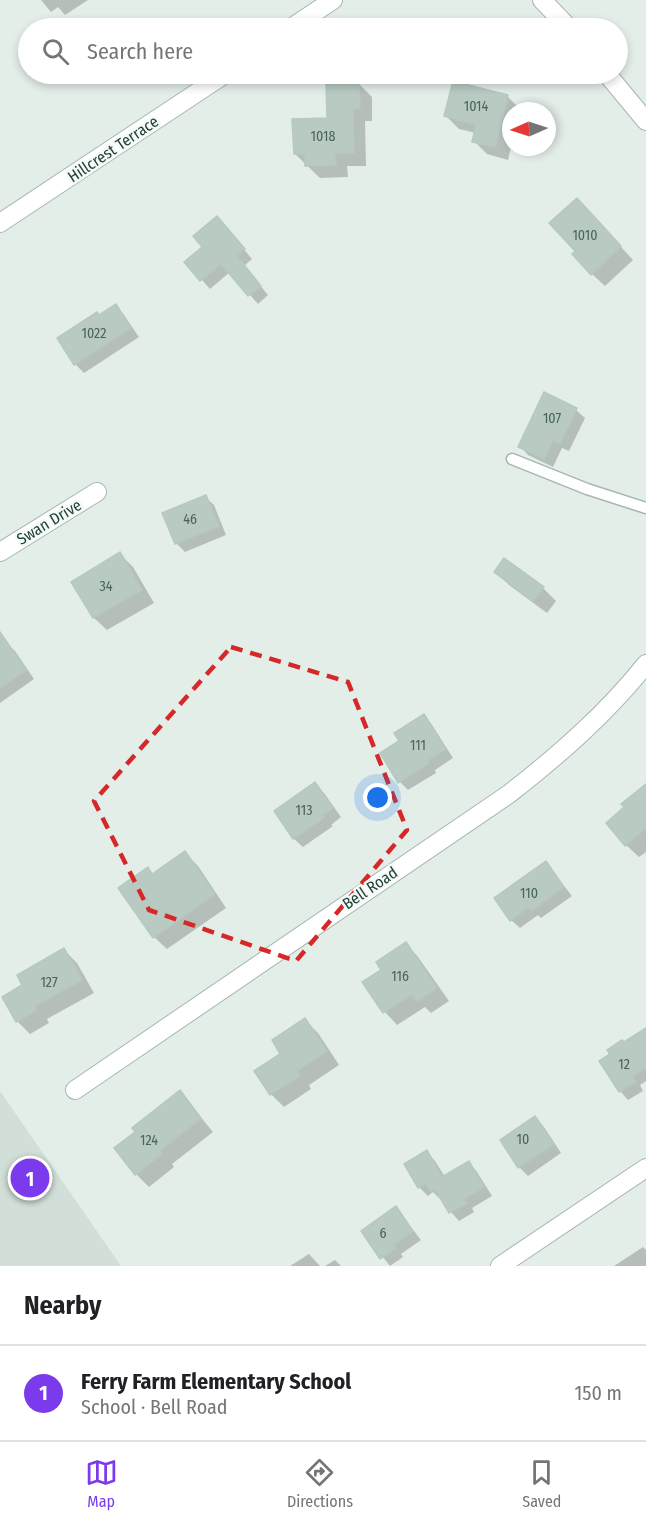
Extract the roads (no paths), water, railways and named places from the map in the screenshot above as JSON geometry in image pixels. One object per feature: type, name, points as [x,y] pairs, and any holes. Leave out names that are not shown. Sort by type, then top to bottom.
[{"type":"street","points":[[306,18],[333,0]]},
{"type":"street","points":[[542,0],[559,18]]},
{"type":"street","name":"Hillcrest Terrace","points":[[0,223],[210,84]]},
{"type":"street","points":[[615,84],[646,121]]},
{"type":"street","name":"Swan Drive","points":[[0,552],[97,492]]},
{"type":"street","name":"Bell Road","points":[[75,1090],[509,794],[548,764],[594,723],[646,664]]},
{"type":"street","points":[[500,1266],[646,1168]]},
{"type":"lane","points":[[512,459],[587,489],[646,508]]},
{"type":"place","name":"Ferry Farm Elementary School","points":[[30,1178]]}]
